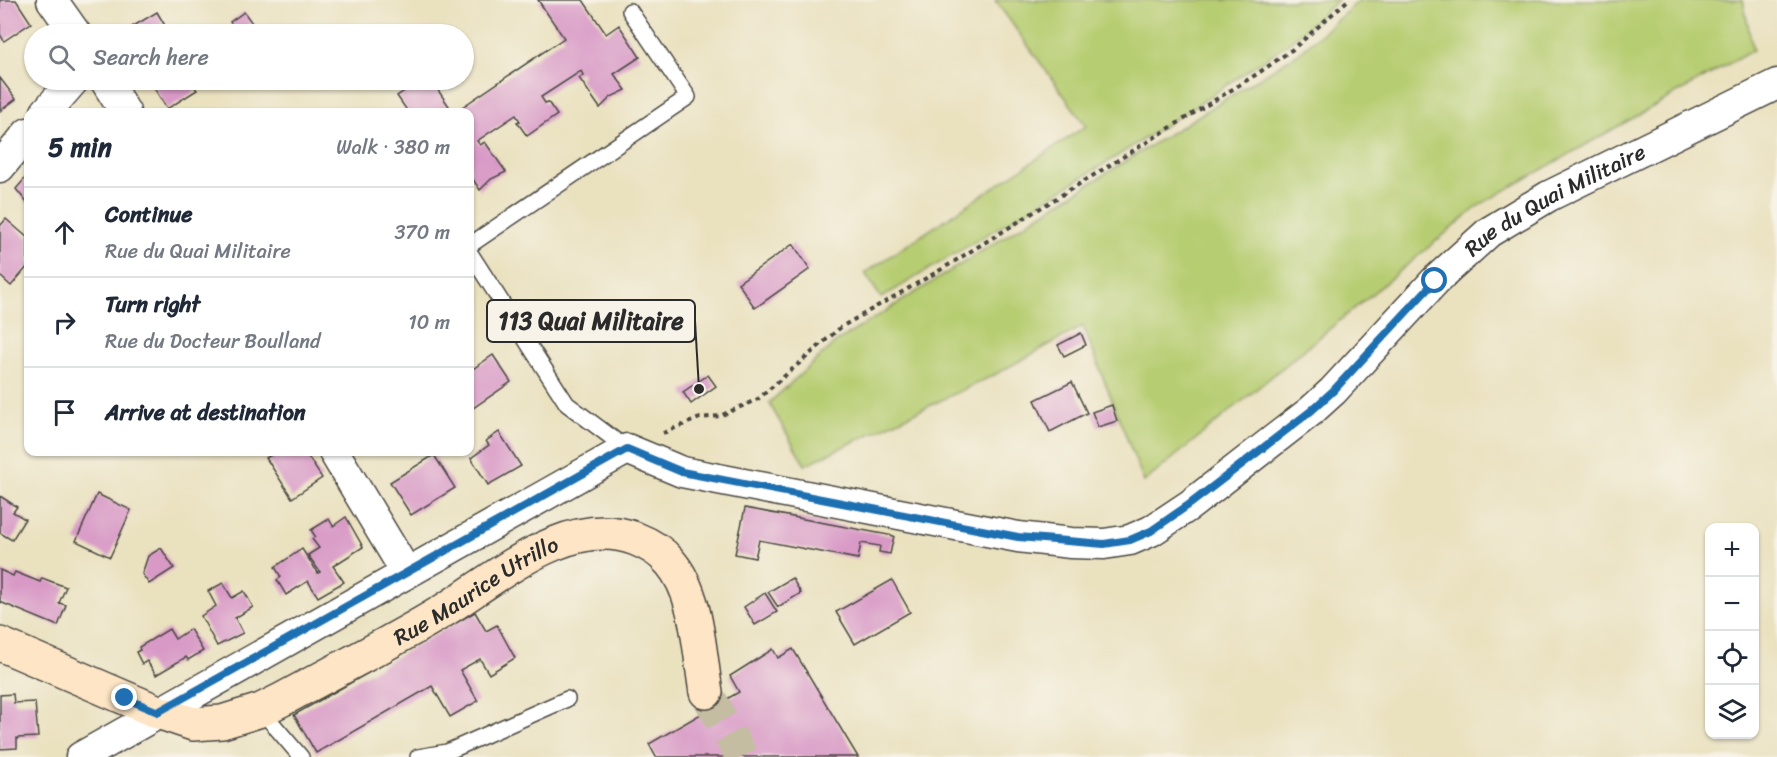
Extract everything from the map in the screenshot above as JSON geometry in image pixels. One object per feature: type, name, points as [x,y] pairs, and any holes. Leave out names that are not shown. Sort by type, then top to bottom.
[{"type":"street","points":[[52,0],[69,24]]},
{"type":"street","name":"Rue du Quai Militaire","points":[[627,449],[682,472],[1018,537],[1104,544],[1130,540],[1151,531],[1180,511],[1311,411],[1333,391],[1435,281],[1489,232],[1549,196],[1777,84]]},
{"type":"street","points":[[50,108],[65,90]]},
{"type":"street","points":[[111,90],[122,108]]},
{"type":"street","points":[[0,167],[24,138]]},
{"type":"street","points":[[81,757],[627,449]]},
{"type":"street","points":[[336,456],[406,572]]},
{"type":"street","name":"Rue Maurice Utrillo","points":[[0,644],[158,712],[193,724],[222,722],[261,710],[442,612],[526,557],[565,540],[588,534],[611,532],[650,544],[670,561],[681,579],[690,598],[706,692]]},
{"type":"lane","points":[[474,242],[688,98],[630,11]]},
{"type":"lane","points":[[474,259],[567,404],[627,449]]},
{"type":"lane","points":[[418,757],[447,752],[567,699]]},
{"type":"lane","points":[[261,710],[301,757]]},
{"type":"path","points":[[627,449],[700,418],[720,416],[758,399],[841,327],[942,269],[1257,74],[1293,49],[1348,0]]},
{"type":"green space","points":[[995,0],[1338,0],[1290,42],[1206,99],[1111,160],[881,298],[865,273],[1086,126]]},
{"type":"green space","points":[[1360,0],[1743,0],[1753,50],[1481,204],[1144,482],[1083,326],[996,374],[805,465],[769,403],[836,342],[1299,53]]},
{"type":"building","points":[[0,0],[16,0],[31,23],[24,24],[24,28],[4,41],[0,34]]},
{"type":"building","points":[[538,0],[583,0],[606,34],[619,25],[640,57],[614,74],[626,90],[611,97],[600,108],[579,78],[583,75],[581,71],[541,97],[545,103],[548,102],[557,115],[527,136],[517,122],[520,121],[516,115],[477,141],[480,145],[485,142],[506,172],[491,179],[480,190],[474,181],[474,108],[461,108],[564,38]]},
{"type":"building","points":[[157,12],[164,24],[137,24]]},
{"type":"building","points":[[244,12],[252,23],[231,24],[230,22]]},
{"type":"building","points":[[0,78],[16,99],[0,111]]},
{"type":"building","points":[[155,90],[197,90],[169,108]]},
{"type":"building","points":[[406,90],[438,90],[450,108],[405,108],[397,96]]},
{"type":"building","points":[[24,180],[24,199],[16,189]]},
{"type":"building","points":[[6,219],[24,235],[24,271],[11,286],[0,276],[0,226]]},
{"type":"building","points":[[793,244],[810,269],[755,308],[738,283]]},
{"type":"building","points":[[1081,333],[1086,345],[1064,356],[1058,345]]},
{"type":"building","points":[[493,355],[511,382],[474,407],[474,368]]},
{"type":"building","points":[[708,375],[716,386],[691,404],[683,392]]},
{"type":"building","points":[[1072,382],[1087,413],[1050,432],[1035,400]]},
{"type":"building","points":[[1112,405],[1117,421],[1098,427],[1092,412]]},
{"type":"building","points":[[499,432],[521,466],[488,485],[471,458],[489,445],[486,441]]},
{"type":"building","points":[[269,456],[308,456],[322,478],[292,498],[266,458]]},
{"type":"building","points":[[435,456],[455,488],[411,515],[390,482]]},
{"type":"building","points":[[97,494],[131,510],[110,557],[76,541]]},
{"type":"building","points":[[0,496],[17,507],[13,512],[25,519],[12,540],[0,533]]},
{"type":"building","points":[[745,508],[894,536],[890,554],[879,552],[880,546],[861,543],[858,559],[759,540],[755,558],[735,554]]},
{"type":"building","points":[[346,517],[363,547],[333,566],[344,582],[318,597],[308,581],[286,595],[277,580],[281,577],[275,567],[302,549],[318,573],[320,572],[308,555],[319,548],[312,539],[315,536],[311,530],[329,519],[333,526]]},
{"type":"building","points":[[161,548],[174,568],[149,584],[142,574],[148,556]]},
{"type":"building","points":[[0,570],[13,576],[15,572],[40,582],[42,578],[66,587],[59,603],[66,605],[58,626],[0,602]]},
{"type":"building","points":[[792,578],[801,593],[778,607],[768,592]]},
{"type":"building","points":[[892,580],[910,612],[855,644],[836,612]]},
{"type":"building","points":[[223,583],[232,598],[244,591],[253,607],[235,618],[243,633],[217,646],[201,616],[216,606],[208,591]]},
{"type":"building","points":[[765,593],[777,612],[755,625],[744,607]]},
{"type":"building","points":[[475,612],[486,631],[497,625],[515,658],[489,674],[480,659],[460,670],[478,701],[450,717],[432,686],[316,753],[294,715]]},
{"type":"building","points":[[169,629],[175,639],[190,629],[203,651],[188,660],[186,657],[156,675],[147,661],[142,664],[136,652],[140,650],[139,647]]},
{"type":"building","points":[[773,649],[778,658],[793,649],[858,757],[656,757],[649,744],[739,692],[730,676]]},
{"type":"building","points":[[13,694],[14,703],[35,702],[38,737],[17,738],[17,748],[0,749],[0,695]]},
{"type":"tunnel","points":[[706,692],[742,757]]},
{"type":"place","name":"113 Quai Militaire","points":[[699,389]]},
{"type":"route","points":[[125,698],[158,712],[627,449],[682,472],[1018,537],[1104,544],[1130,540],[1151,531],[1190,504],[1311,411],[1333,391],[1435,281]]}]
